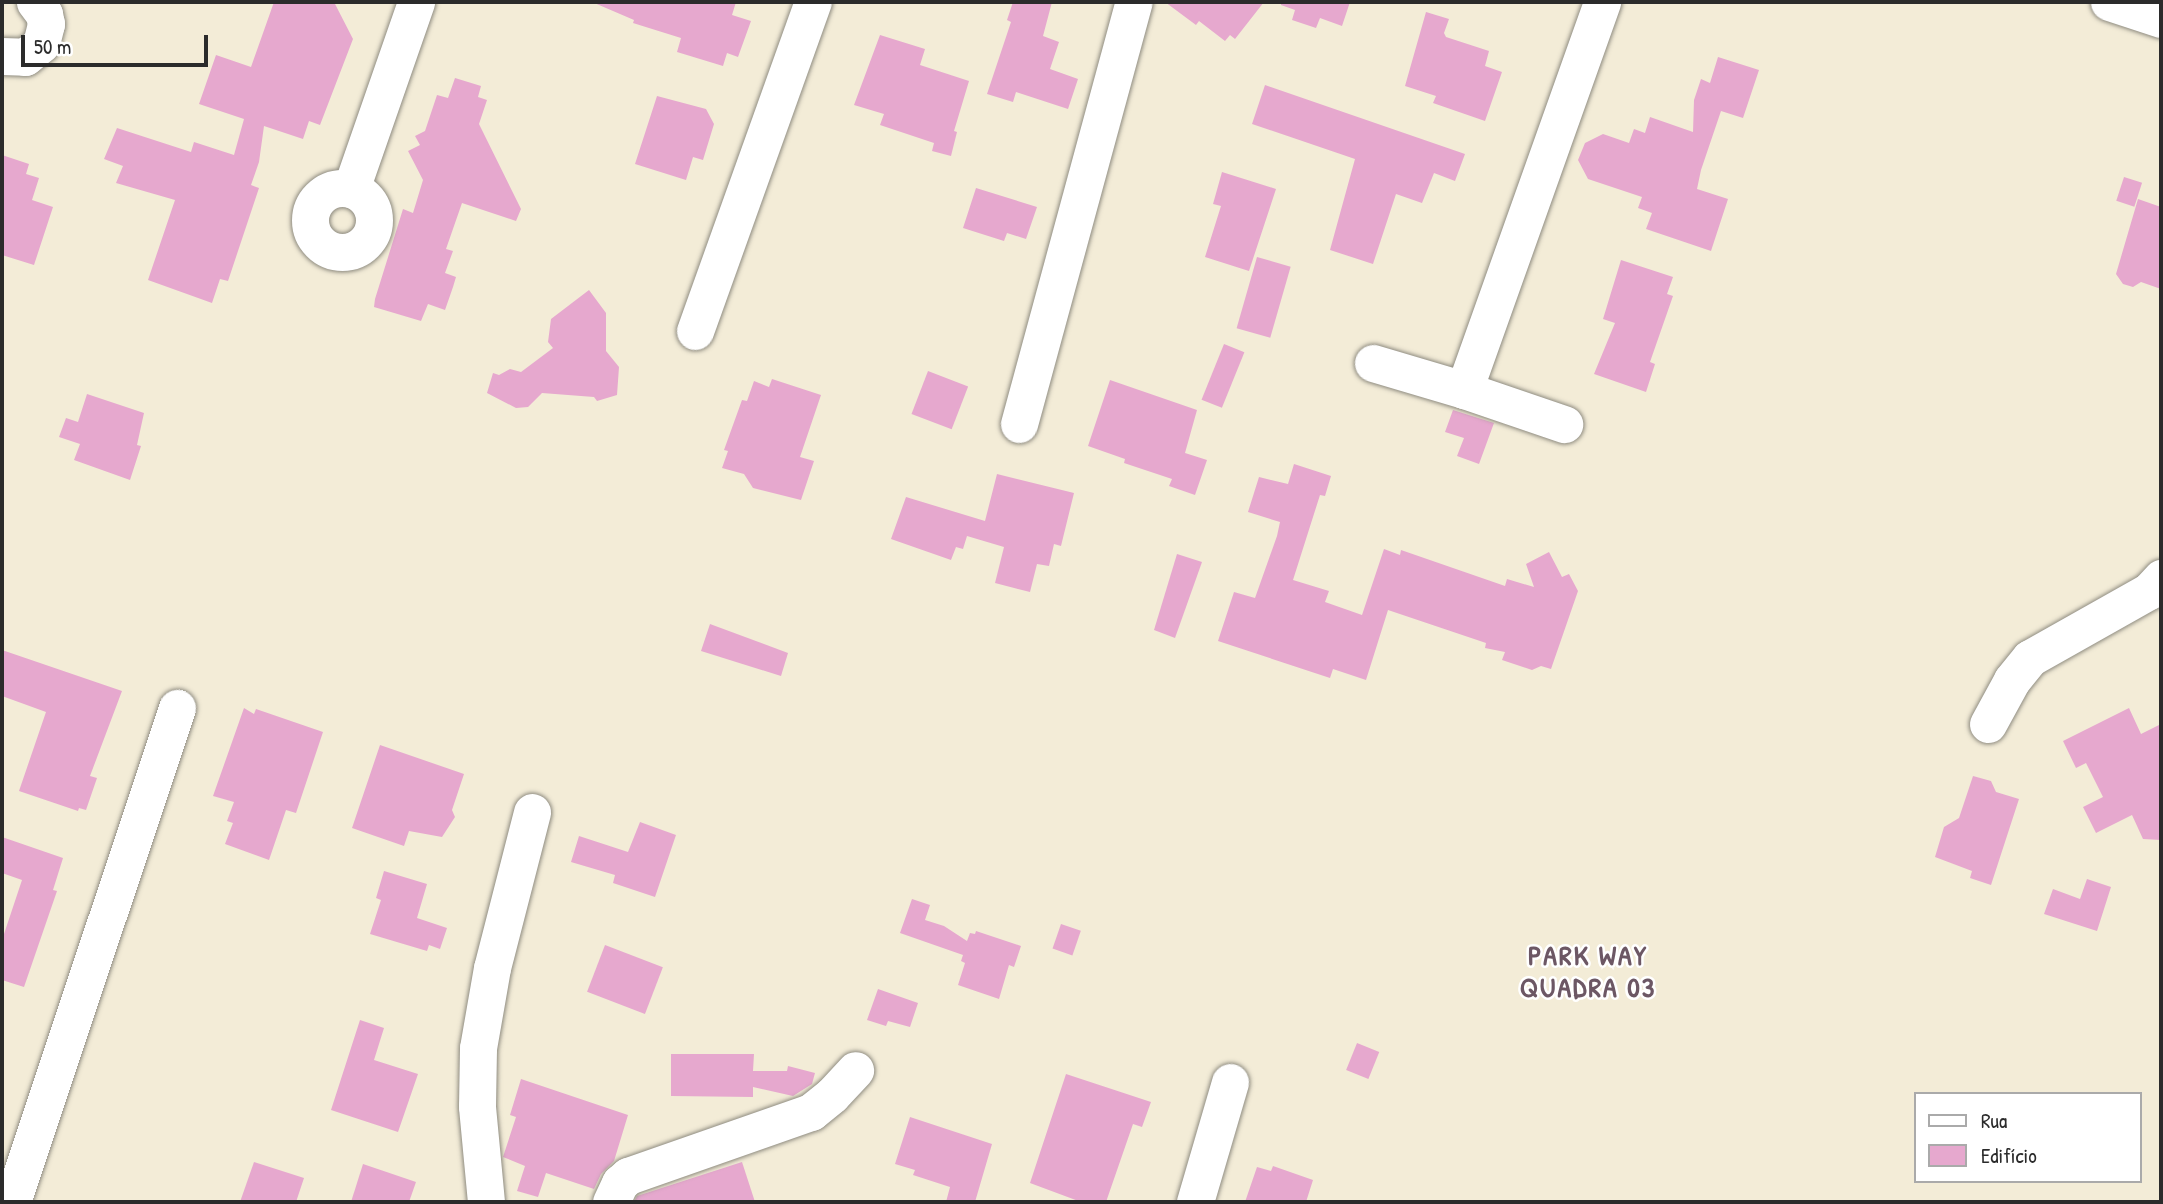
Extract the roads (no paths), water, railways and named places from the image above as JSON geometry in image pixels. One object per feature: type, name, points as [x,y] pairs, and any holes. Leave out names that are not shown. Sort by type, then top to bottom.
[{"type":"street","points":[[2,56],[25,57],[41,44],[46,24],[44,14],[35,2]]},
{"type":"street","points":[[351,189],[416,2]]},
{"type":"street","points":[[695,331],[813,2]]},
{"type":"street","points":[[1019,424],[1134,2]]},
{"type":"street","points":[[1464,390],[1602,2]]},
{"type":"street","points":[[2109,2],[2161,19]]},
{"type":"street","points":[[1373,363],[1564,424]]},
{"type":"street","points":[[1988,724],[2012,680],[2030,658],[2148,591],[2161,578]]},
{"type":"street","points":[[12,1202],[177,708]]},
{"type":"street","points":[[486,1202],[477,1106],[478,1048],[492,968],[532,812]]},
{"type":"street","points":[[611,1202],[620,1183],[628,1176],[811,1112],[832,1095],[855,1070]]},
{"type":"street","points":[[1195,1202],[1230,1082]]},
{"type":"district","name":"PARK WAY QUADRA 03","points":[[1588,971]]}]
